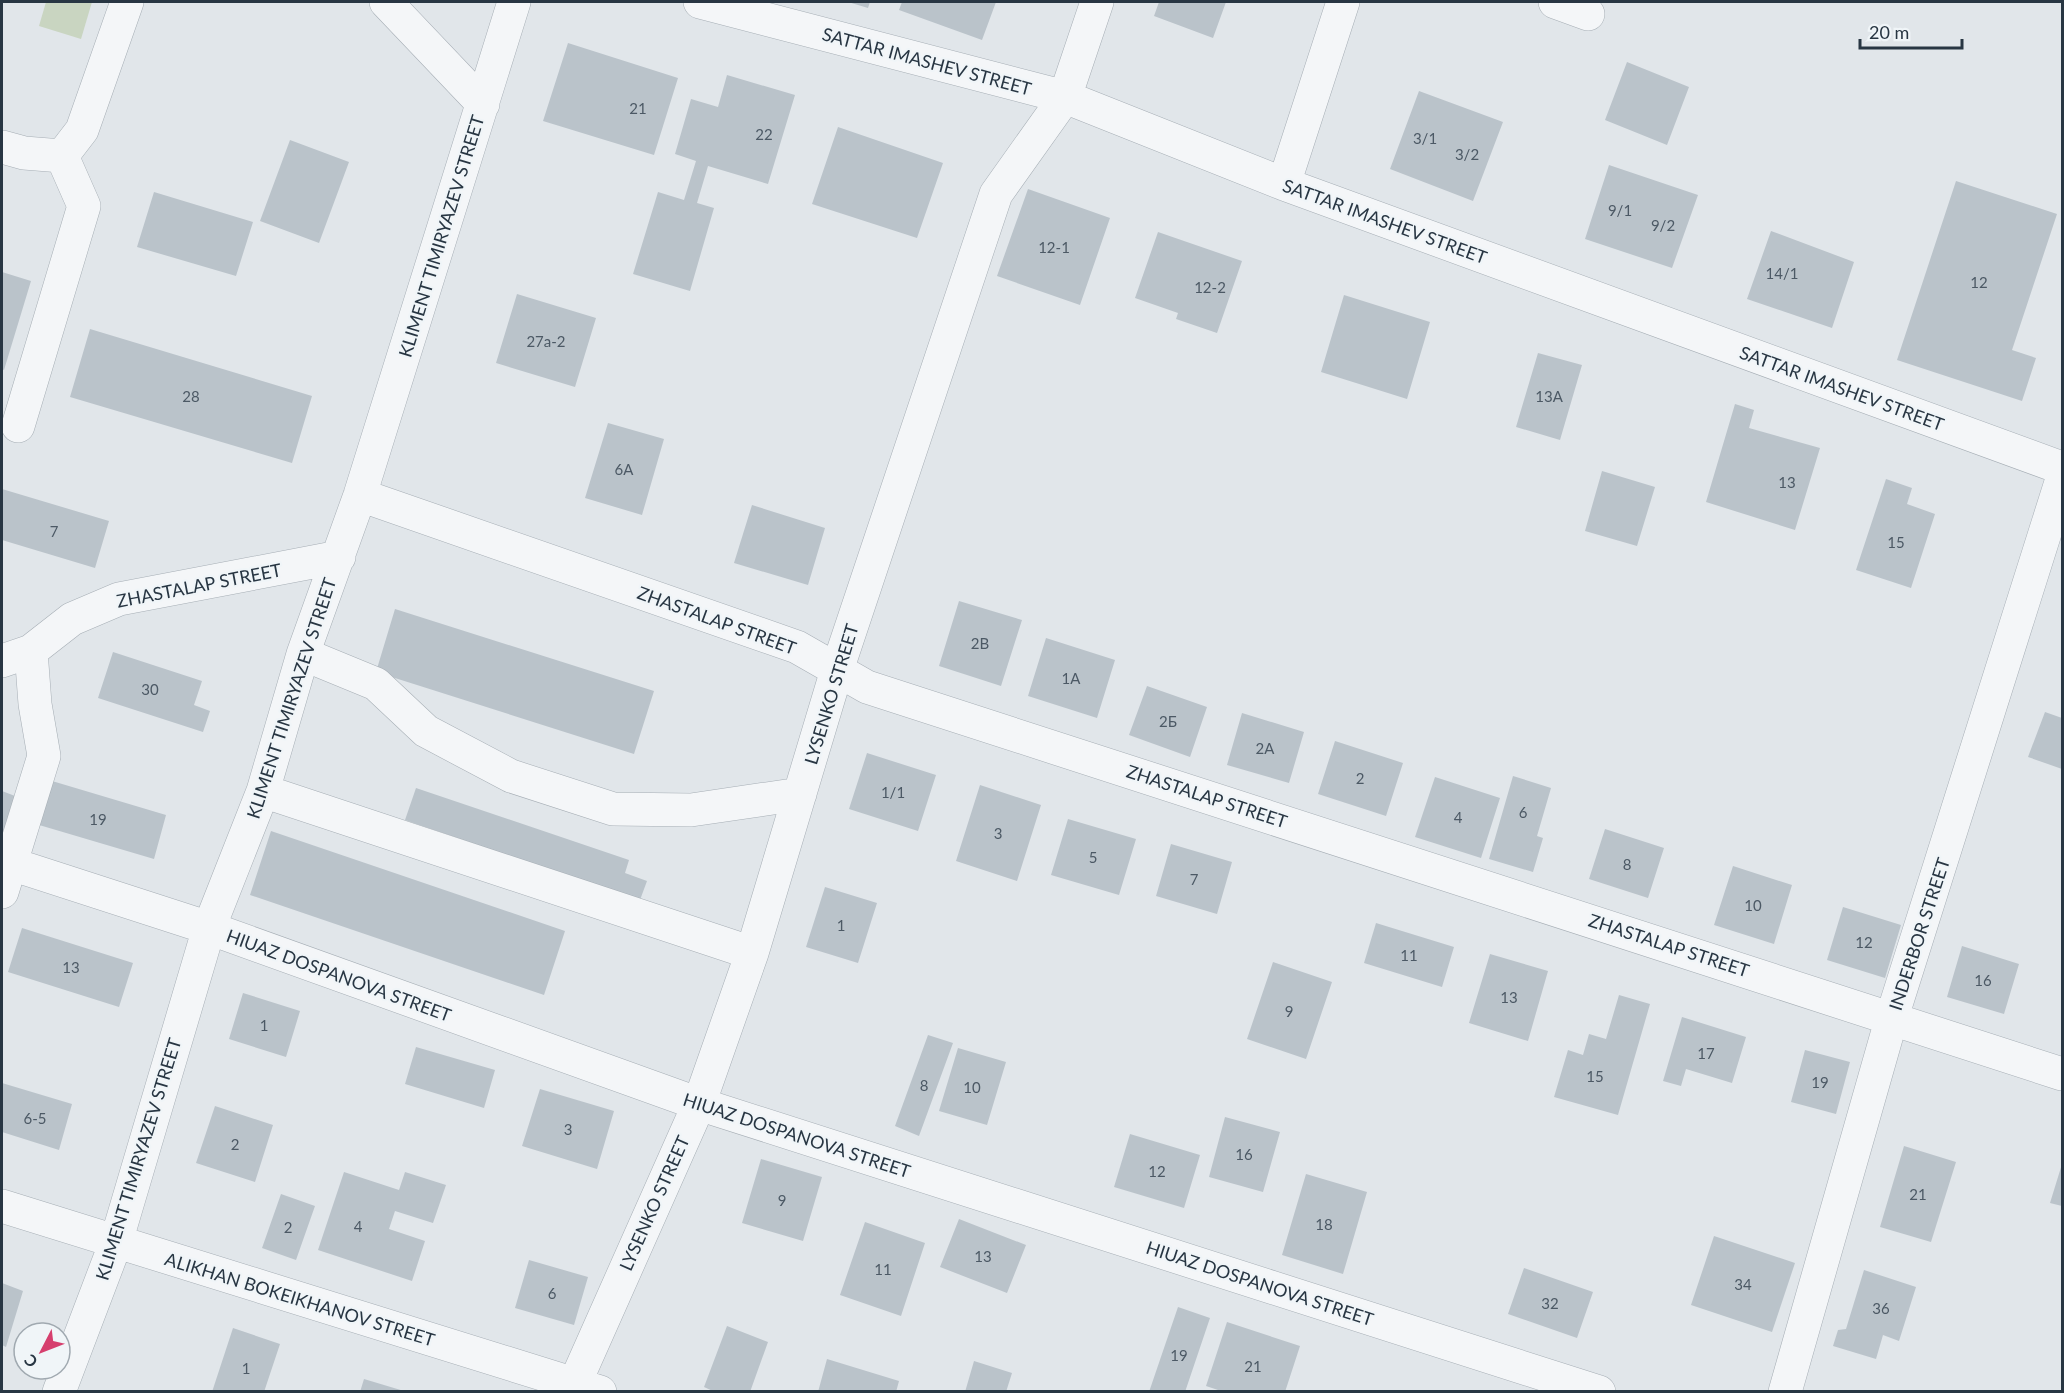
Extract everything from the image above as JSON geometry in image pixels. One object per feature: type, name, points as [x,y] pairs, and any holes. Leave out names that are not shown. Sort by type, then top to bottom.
[{"type":"street","points":[[62,156],[82,130],[127,2]]},
{"type":"street","points":[[386,2],[483,104]]},
{"type":"street","name":"KLIMENT TIMIRYAZEV STREET","points":[[59,1392],[116,1242],[208,928],[262,791],[303,654],[360,495],[514,2]]},
{"type":"street","name":"SATTAR IMASHEV STREET","points":[[700,2],[1065,97],[1284,184],[2062,468]]},
{"type":"street","name":"LYSENKO STREET","points":[[581,1389],[699,1104],[752,953],[837,670],[996,194],[1065,97],[1097,2]]},
{"type":"street","points":[[1284,184],[1342,2]]},
{"type":"street","points":[[1555,2],[1588,14]]},
{"type":"street","points":[[2,147],[24,153],[62,156]]},
{"type":"street","points":[[18,426],[84,206],[62,156]]},
{"type":"street","name":"INDERBOR STREET","points":[[1785,1392],[1892,1017],[2062,479]]},
{"type":"street","name":"ZHASTALAP STREET","points":[[360,495],[796,647],[867,687],[1892,1017],[2062,1074]]},
{"type":"street","name":"ZHASTALAP STREET","points":[[16,656],[72,619],[119,599],[339,557]]},
{"type":"street","points":[[303,654],[376,684],[426,731],[511,776],[612,809],[690,810],[800,794]]},
{"type":"street","points":[[4,872],[44,756],[35,704],[16,656]]},
{"type":"street","points":[[262,791],[752,953]]},
{"type":"street","name":"HIUAZ DOSPANOVA STREET","points":[[4,872],[208,928],[699,1104],[1599,1392]]},
{"type":"street","name":"ALIKHAN BOKEIKHANOV STREET","points":[[2,1206],[581,1389]]},
{"type":"green space","points":[[46,2],[92,2],[81,39],[39,26]]},
{"type":"building","points":[[848,2],[870,2],[868,8]]},
{"type":"building","points":[[902,2],[996,2],[982,40],[899,10]]},
{"type":"building","points":[[1159,2],[1226,2],[1213,38],[1154,16]]},
{"type":"building","points":[[568,43],[678,78],[654,155],[543,121]]},
{"type":"building","points":[[1627,62],[1689,87],[1667,145],[1605,120]]},
{"type":"building","points":[[727,75],[795,95],[768,184],[708,166],[697,203],[714,208],[690,291],[633,274],[658,192],[684,200],[696,161],[675,154],[691,99],[718,107]]},
{"type":"building","points":[[1419,91],[1503,122],[1473,201],[1390,169]]},
{"type":"building","points":[[838,127],[943,163],[917,238],[812,204]]},
{"type":"building","points":[[290,140],[349,162],[319,243],[260,221]]},
{"type":"building","points":[[1609,165],[1698,195],[1672,268],[1585,239]]},
{"type":"building","points":[[1956,181],[2057,214],[2012,350],[2036,358],[2022,401],[1897,360]]},
{"type":"building","points":[[1028,189],[1110,218],[1080,305],[997,276]]},
{"type":"building","points":[[154,192],[253,222],[236,276],[137,247]]},
{"type":"building","points":[[1771,231],[1854,262],[1832,328],[1747,299]]},
{"type":"building","points":[[1158,232],[1242,261],[1217,333],[1176,319],[1178,313],[1135,298]]},
{"type":"building","points":[[2,272],[31,281],[4,370],[2,369]]},
{"type":"building","points":[[517,294],[596,318],[575,387],[496,363]]},
{"type":"building","points":[[1344,295],[1430,322],[1407,399],[1321,372]]},
{"type":"building","points":[[90,329],[312,396],[292,463],[70,397]]},
{"type":"building","points":[[1538,353],[1582,365],[1560,440],[1516,427]]},
{"type":"building","points":[[1735,404],[1754,410],[1749,428],[1820,448],[1795,530],[1706,502]]},
{"type":"building","points":[[608,423],[664,439],[642,515],[585,498]]},
{"type":"building","points":[[1602,471],[1655,487],[1637,546],[1585,531]]},
{"type":"building","points":[[1886,479],[1912,488],[1907,504],[1935,514],[1911,588],[1856,570]]},
{"type":"building","points":[[2,489],[109,521],[95,568],[2,540]]},
{"type":"building","points":[[752,505],[825,528],[808,585],[734,563]]},
{"type":"building","points":[[959,601],[1022,620],[1001,686],[939,666]]},
{"type":"building","points":[[395,609],[654,691],[634,754],[376,672]]},
{"type":"building","points":[[1046,638],[1115,660],[1097,718],[1028,696]]},
{"type":"building","points":[[113,652],[202,681],[194,705],[210,711],[203,732],[98,698]]},
{"type":"building","points":[[1147,686],[1207,707],[1190,757],[1129,735]]},
{"type":"building","points":[[2045,712],[2062,718],[2062,769],[2028,757]]},
{"type":"building","points":[[1242,713],[1304,732],[1289,783],[1227,765]]},
{"type":"building","points":[[1335,741],[1403,763],[1386,816],[1318,794]]},
{"type":"building","points":[[867,753],[936,775],[918,831],[849,809]]},
{"type":"building","points":[[1513,776],[1551,788],[1537,836],[1543,838],[1533,872],[1489,859]]},
{"type":"building","points":[[1435,777],[1500,798],[1481,858],[1415,837]]},
{"type":"building","points":[[42,778],[166,815],[154,859],[29,822]]},
{"type":"building","points":[[980,785],[1041,805],[1017,881],[956,861]]},
{"type":"building","points":[[416,788],[629,860],[625,873],[647,881],[640,900],[405,820]]},
{"type":"building","points":[[2,791],[15,796],[2,838]]},
{"type":"building","points":[[1068,819],[1136,839],[1119,895],[1051,875]]},
{"type":"building","points":[[1605,829],[1664,848],[1648,898],[1589,879]]},
{"type":"building","points":[[271,831],[565,931],[544,995],[250,895]]},
{"type":"building","points":[[1171,844],[1232,862],[1217,914],[1156,896]]},
{"type":"building","points":[[1733,866],[1792,885],[1774,944],[1714,925]]},
{"type":"building","points":[[825,887],[877,903],[858,963],[806,947]]},
{"type":"building","points":[[1843,907],[1901,925],[1885,978],[1827,960]]},
{"type":"building","points":[[1376,923],[1454,947],[1442,987],[1364,963]]},
{"type":"building","points":[[22,928],[133,963],[119,1007],[8,972]]},
{"type":"building","points":[[1962,946],[2019,964],[2004,1014],[1947,997]]},
{"type":"building","points":[[1490,954],[1548,971],[1528,1041],[1469,1023]]},
{"type":"building","points":[[1273,962],[1332,982],[1306,1059],[1247,1039]]},
{"type":"building","points":[[243,993],[300,1011],[286,1057],[229,1039]]},
{"type":"building","points":[[1619,995],[1650,1004],[1618,1115],[1554,1097],[1568,1050],[1583,1055],[1589,1034],[1606,1039]]},
{"type":"building","points":[[1682,1017],[1746,1037],[1732,1083],[1686,1069],[1681,1086],[1663,1081]]},
{"type":"building","points":[[928,1035],[953,1043],[919,1136],[895,1126]]},
{"type":"building","points":[[416,1047],[495,1070],[484,1108],[405,1084]]},
{"type":"building","points":[[958,1048],[1006,1062],[987,1125],[939,1111]]},
{"type":"building","points":[[1805,1050],[1850,1062],[1836,1114],[1791,1102]]},
{"type":"building","points":[[2,1083],[72,1104],[59,1150],[2,1132]]},
{"type":"building","points":[[540,1089],[614,1111],[597,1169],[522,1146]]},
{"type":"building","points":[[215,1106],[273,1125],[255,1182],[196,1163]]},
{"type":"building","points":[[1225,1117],[1280,1132],[1263,1192],[1209,1177]]},
{"type":"building","points":[[1130,1134],[1200,1155],[1184,1208],[1114,1187]]},
{"type":"building","points":[[1904,1146],[1956,1162],[1931,1242],[1880,1227]]},
{"type":"building","points":[[761,1159],[822,1177],[803,1241],[742,1223]]},
{"type":"building","points":[[2062,1164],[2062,1206],[2050,1203]]},
{"type":"building","points":[[344,1172],[399,1190],[405,1172],[446,1185],[433,1223],[395,1211],[389,1229],[425,1241],[412,1281],[318,1250]]},
{"type":"building","points":[[1306,1174],[1367,1192],[1343,1274],[1282,1255]]},
{"type":"building","points":[[281,1194],[315,1206],[296,1260],[262,1248]]},
{"type":"building","points":[[959,1219],[1026,1245],[1007,1293],[940,1267]]},
{"type":"building","points":[[865,1222],[925,1243],[901,1316],[840,1295]]},
{"type":"building","points":[[1714,1236],[1795,1263],[1772,1332],[1691,1305]]},
{"type":"building","points":[[529,1260],[588,1277],[574,1325],[515,1308]]},
{"type":"building","points":[[1524,1268],[1593,1292],[1577,1338],[1508,1314]]},
{"type":"building","points":[[1864,1270],[1916,1287],[1899,1341],[1883,1335],[1876,1359],[1833,1346],[1838,1330],[1846,1329]]},
{"type":"building","points":[[2,1283],[23,1291],[12,1321],[6,1347],[2,1345]]},
{"type":"building","points":[[1178,1307],[1210,1318],[1185,1392],[1149,1392]]},
{"type":"building","points":[[1227,1322],[1300,1346],[1285,1392],[1224,1392],[1206,1386]]},
{"type":"building","points":[[727,1326],[768,1342],[750,1392],[715,1392],[704,1387]]},
{"type":"building","points":[[233,1328],[280,1344],[264,1392],[212,1392]]},
{"type":"building","points":[[827,1359],[899,1381],[896,1392],[818,1392]]},
{"type":"building","points":[[974,1361],[1012,1373],[1006,1392],[965,1392]]},
{"type":"building","points":[[364,1379],[404,1391],[360,1392]]}]
